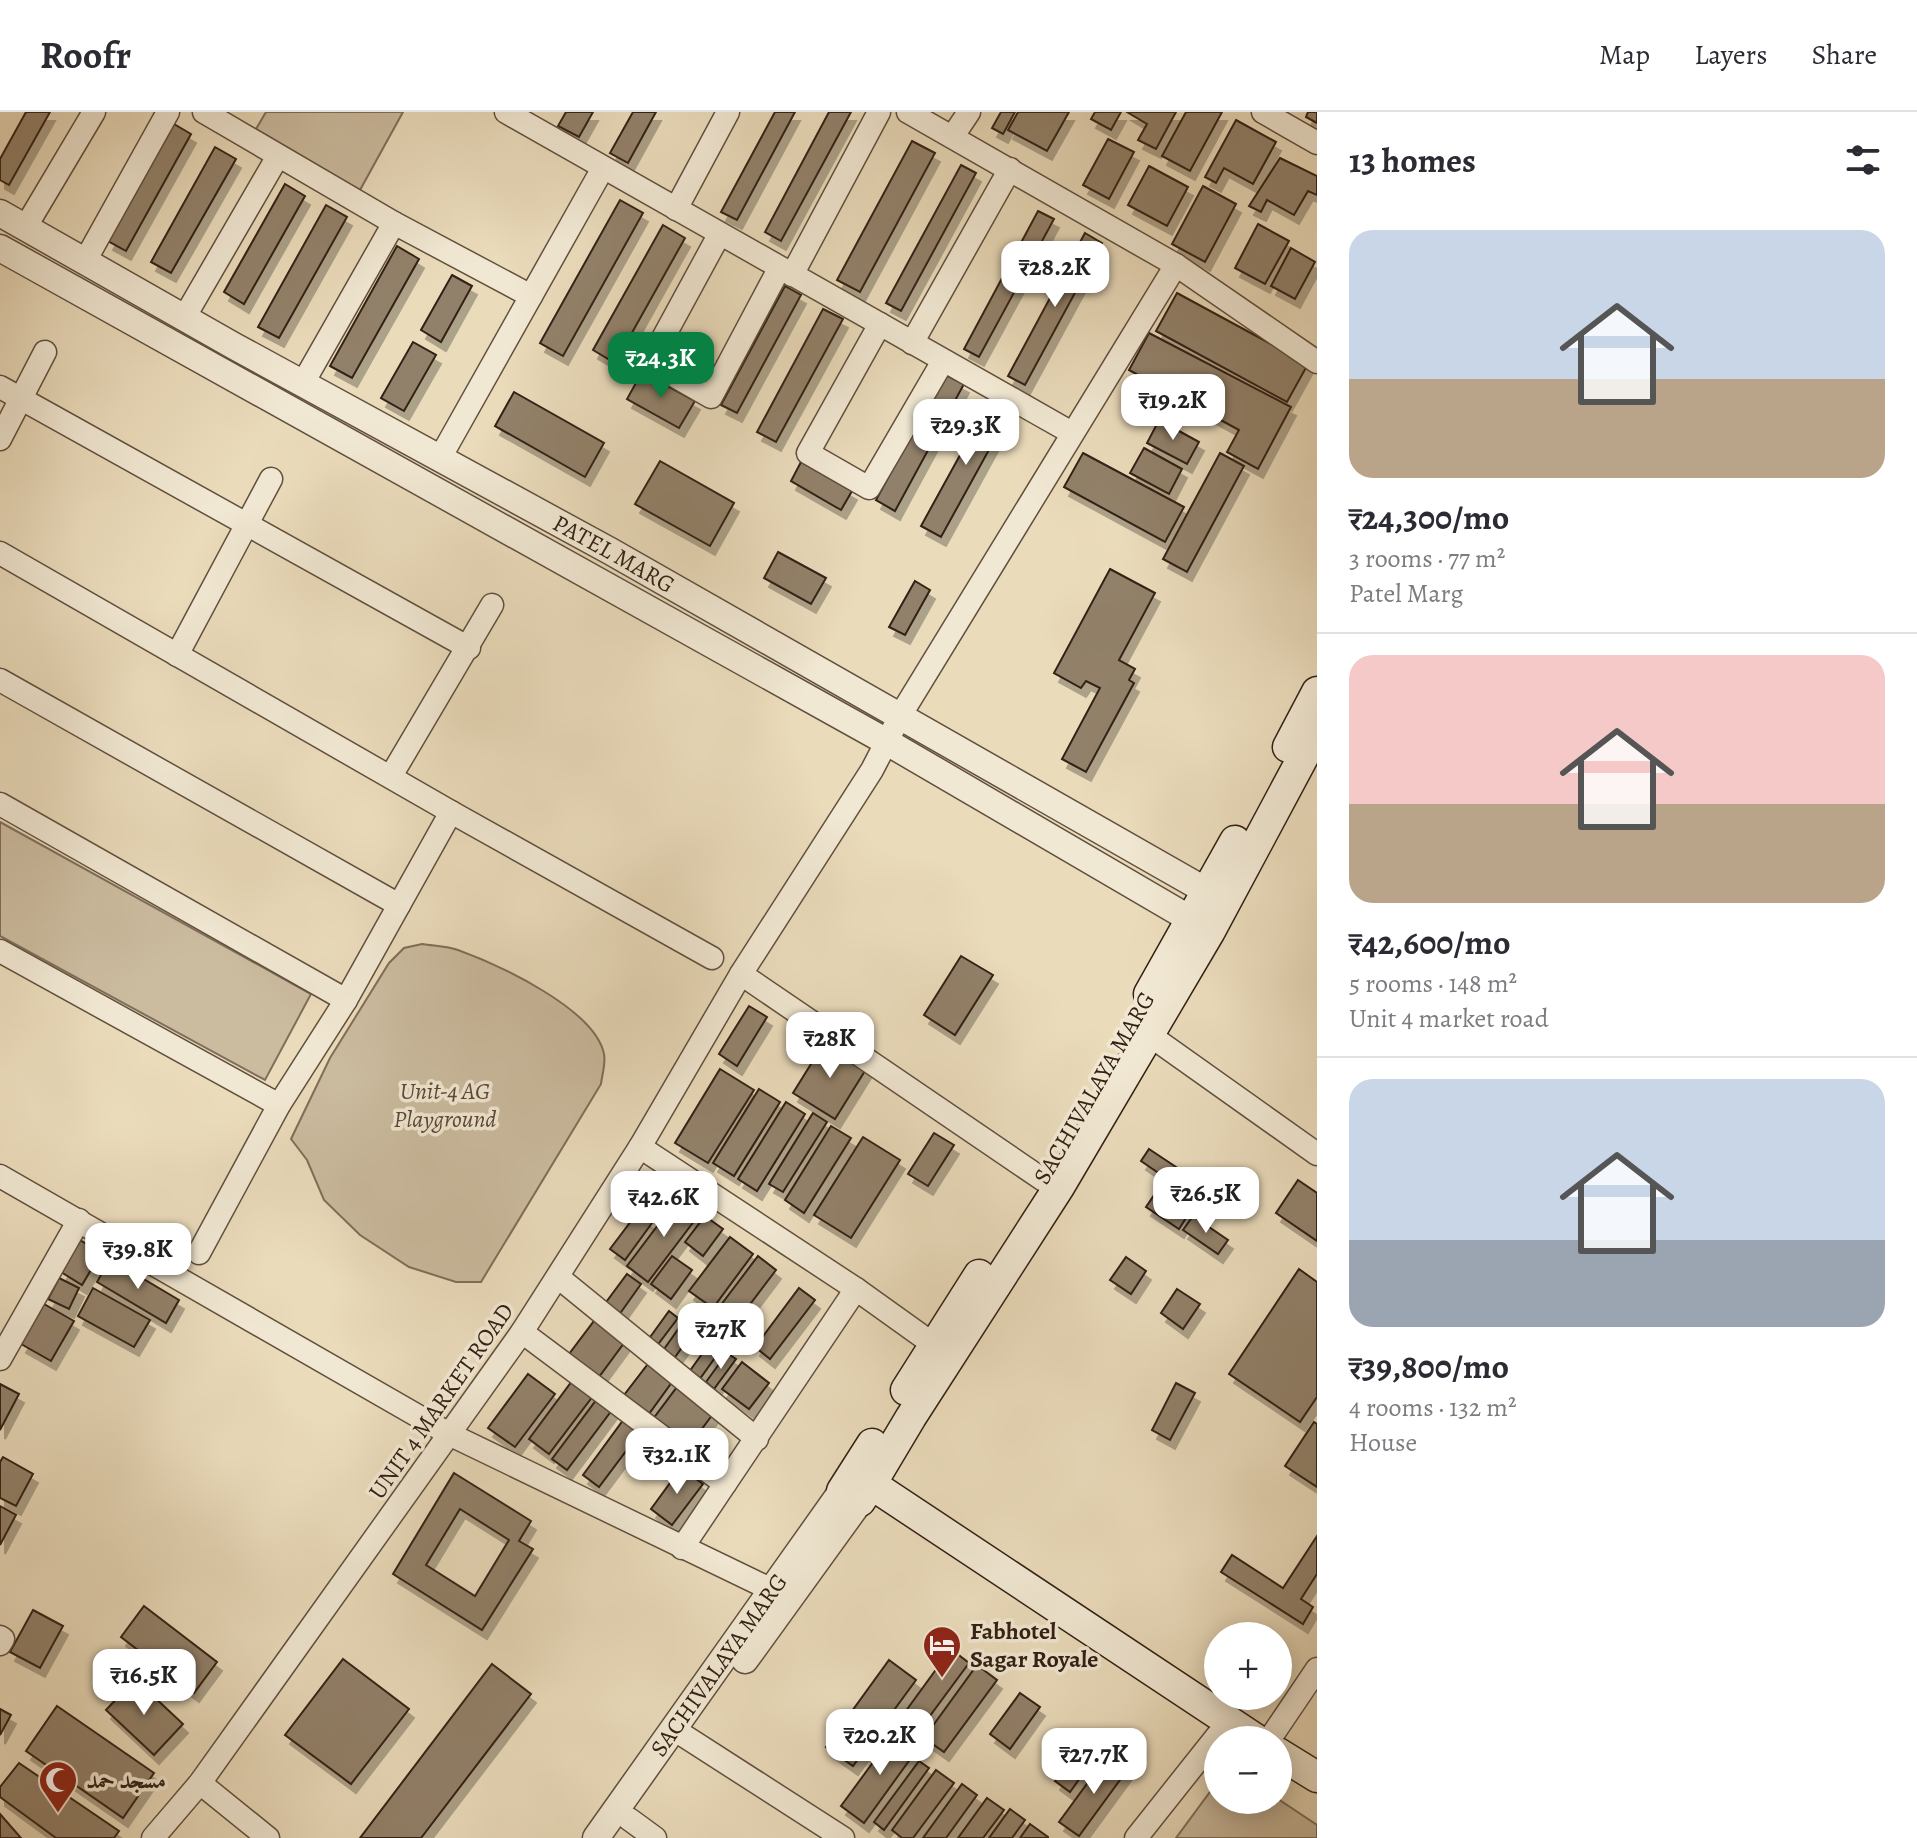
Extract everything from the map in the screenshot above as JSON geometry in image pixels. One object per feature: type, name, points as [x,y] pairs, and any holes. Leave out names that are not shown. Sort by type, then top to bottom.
[{"type":"main road","name":"SACHIVALAYA MARG","points":[[1050,1183],[1201,925],[1317,692]]},
{"type":"main road","name":"SACHIVALAYA MARG","points":[[1216,897],[1317,731]]},
{"type":"main road","name":"SACHIVALAYA MARG","points":[[857,1487],[911,1417],[942,1351],[1148,1034],[1201,925]]},
{"type":"main road","points":[[857,1487],[1204,1728]]},
{"type":"main road","points":[[857,1487],[1235,1726]]},
{"type":"main road","points":[[1292,1762],[1317,1777]]},
{"type":"main road","points":[[1292,1783],[1317,1797]]},
{"type":"street","points":[[25,228],[94,112]]},
{"type":"street","points":[[85,261],[168,112]]},
{"type":"street","points":[[204,112],[239,121],[278,156],[394,223],[531,296]]},
{"type":"street","points":[[506,112],[536,119],[603,168],[1072,433]]},
{"type":"street","points":[[676,209],[728,112]]},
{"type":"street","points":[[719,235],[650,362],[711,397],[879,112]]},
{"type":"street","points":[[908,112],[1176,265],[1317,362]]},
{"type":"street","points":[[953,136],[969,112]]},
{"type":"street","points":[[1263,112],[1317,143]]},
{"type":"street","points":[[184,318],[278,156]]},
{"type":"street","points":[[440,458],[603,168]]},
{"type":"street","points":[[912,343],[1010,169]]},
{"type":"street","name":"PATEL MARG","points":[[0,213],[900,716],[1216,897]]},
{"type":"street","points":[[303,383],[394,223]]},
{"type":"street","name":"PATEL MARG","points":[[0,248],[887,742],[1201,925]]},
{"type":"street","name":"UNIT 4 MARKET ROAD","points":[[153,1838],[200,1783],[451,1435],[558,1277],[640,1147],[741,974],[872,770],[900,716],[1176,265]]},
{"type":"street","points":[[880,324],[808,453],[869,488],[943,361]]},
{"type":"street","points":[[0,439],[45,352]]},
{"type":"street","points":[[0,387],[469,648]]},
{"type":"street","points":[[177,655],[271,479]]},
{"type":"street","points":[[0,553],[712,958]]},
{"type":"street","points":[[391,776],[492,605]]},
{"type":"street","points":[[0,680],[399,905]]},
{"type":"street","points":[[0,804],[346,1000]]},
{"type":"street","points":[[199,1253],[279,1105],[346,1000],[451,812]]},
{"type":"street","points":[[0,951],[279,1105]]},
{"type":"street","points":[[741,974],[1050,1183]]},
{"type":"street","points":[[1148,1034],[1317,1154]]},
{"type":"street","points":[[640,1147],[856,1289],[942,1351]]},
{"type":"street","points":[[0,1176],[451,1435],[772,1590]]},
{"type":"street","points":[[2,1353],[79,1220]]},
{"type":"street","points":[[558,1277],[757,1439]]},
{"type":"street","points":[[682,1548],[856,1289]]},
{"type":"street","points":[[522,1332],[725,1484]]},
{"type":"street","name":"SACHIVALAYA MARG","points":[[622,1828],[772,1590],[857,1487]]},
{"type":"street","name":"SACHIVALAYA MARG","points":[[596,1838],[682,1735],[857,1487]]},
{"type":"street","points":[[0,1637],[3,1639],[0,1644]]},
{"type":"street","points":[[1278,1726],[1317,1669]]},
{"type":"street","points":[[682,1735],[843,1838]]},
{"type":"street","points":[[1136,1838],[1204,1756]]},
{"type":"street","points":[[200,1783],[268,1838]]},
{"type":"street","points":[[622,1828],[655,1838]]},
{"type":"green space","points":[[266,112],[403,112],[360,190],[256,129]]},
{"type":"green space","points":[[0,822],[311,994],[265,1080],[0,936]]},
{"type":"green space","name":"Unit-4 AG Playground","points":[[422,944],[458,950],[497,966],[543,991],[583,1021],[597,1037],[604,1054],[601,1084],[481,1282],[456,1282],[409,1267],[360,1235],[324,1200],[307,1160],[291,1139],[330,1058],[389,963],[404,948]]},
{"type":"green space","points":[[1204,1800],[1204,1814],[1292,1814],[1292,1808],[1317,1825],[1317,1838],[1176,1838]]},
{"type":"building","points":[[26,112],[50,112],[9,185],[0,180],[0,159]]},
{"type":"building","points":[[566,112],[593,112],[579,137],[558,126]]},
{"type":"building","points":[[633,112],[656,112],[628,163],[610,153]]},
{"type":"building","points":[[775,112],[795,112],[737,220],[721,212]]},
{"type":"building","points":[[829,112],[851,112],[781,241],[765,232]]},
{"type":"building","points":[[1001,112],[1015,112],[1003,134],[992,128]]},
{"type":"building","points":[[1018,112],[1069,112],[1047,151],[1008,130]]},
{"type":"building","points":[[1095,112],[1121,112],[1111,130],[1091,119]]},
{"type":"building","points":[[1127,112],[1176,112],[1156,149],[1138,140],[1147,124]]},
{"type":"building","points":[[1186,112],[1222,112],[1190,171],[1162,156]]},
{"type":"building","points":[[1308,112],[1317,112],[1317,123],[1306,117]]},
{"type":"building","points":[[1236,120],[1276,142],[1253,184],[1224,168],[1216,183],[1205,177]]},
{"type":"building","points":[[174,124],[191,134],[126,251],[108,241]]},
{"type":"building","points":[[1108,139],[1134,152],[1109,199],[1083,185]]},
{"type":"building","points":[[912,141],[935,153],[860,292],[837,280]]},
{"type":"building","points":[[215,147],[236,159],[171,273],[151,262]]},
{"type":"building","points":[[1280,158],[1317,176],[1317,195],[1308,191],[1294,215],[1267,200],[1261,212],[1249,206]]},
{"type":"building","points":[[961,165],[976,173],[901,311],[886,303]]},
{"type":"building","points":[[1149,166],[1188,187],[1167,226],[1128,205]]},
{"type":"building","points":[[285,184],[305,196],[244,304],[224,292]]},
{"type":"building","points":[[1203,186],[1236,204],[1205,262],[1172,244]]},
{"type":"building","points":[[620,200],[643,213],[563,356],[540,343]]},
{"type":"building","points":[[326,205],[347,217],[279,338],[258,327]]},
{"type":"building","points":[[1038,211],[1054,219],[979,357],[964,349]]},
{"type":"building","points":[[1258,224],[1289,241],[1265,284],[1235,268]]},
{"type":"building","points":[[663,225],[685,238],[615,363],[593,350]]},
{"type":"building","points":[[1085,233],[1102,243],[1025,385],[1008,376]]},
{"type":"building","points":[[397,246],[419,259],[352,378],[330,366]]},
{"type":"building","points":[[1291,248],[1315,262],[1295,299],[1271,286]]},
{"type":"building","points":[[452,275],[472,286],[441,342],[421,330]]},
{"type":"building","points":[[785,286],[801,295],[737,413],[721,405]]},
{"type":"building","points":[[1177,293],[1308,364],[1287,402],[1156,331]]},
{"type":"building","points":[[823,309],[843,319],[776,442],[757,432]]},
{"type":"building","points":[[1149,333],[1291,407],[1258,469],[1227,452],[1239,430],[1129,370]]},
{"type":"building","points":[[413,342],[436,355],[404,411],[381,398]]},
{"type":"building","points":[[642,372],[695,401],[679,428],[627,399]]},
{"type":"building","points":[[944,374],[964,384],[895,511],[876,500]]},
{"type":"building","points":[[514,392],[604,443],[585,477],[495,426]]},
{"type":"building","points":[[992,397],[1012,408],[941,537],[921,526]]},
{"type":"building","points":[[1159,420],[1199,442],[1187,464],[1147,443]]},
{"type":"building","points":[[1144,448],[1182,469],[1169,494],[1130,473]]},
{"type":"building","points":[[1083,453],[1184,507],[1165,542],[1064,487]]},
{"type":"building","points":[[1220,453],[1244,466],[1187,572],[1163,559]]},
{"type":"building","points":[[660,461],[734,503],[710,546],[635,504]]},
{"type":"building","points":[[801,462],[852,491],[841,510],[791,481]]},
{"type":"building","points":[[778,552],[826,578],[811,604],[764,578]]},
{"type":"building","points":[[1110,569],[1155,593],[1119,660],[1135,669],[1129,680],[1134,683],[1086,772],[1062,759],[1100,688],[1086,681],[1081,688],[1054,673]]},
{"type":"building","points":[[915,581],[930,590],[905,635],[889,627]]},
{"type":"building","points":[[961,956],[993,975],[955,1035],[924,1015]]},
{"type":"building","points":[[749,1006],[767,1017],[737,1066],[719,1054]]},
{"type":"building","points":[[826,1040],[868,1066],[835,1119],[793,1093]]},
{"type":"building","points":[[720,1069],[754,1090],[708,1163],[675,1143]]},
{"type":"building","points":[[759,1089],[780,1102],[734,1176],[713,1163]]},
{"type":"building","points":[[786,1102],[805,1114],[757,1191],[738,1179]]},
{"type":"building","points":[[813,1113],[827,1122],[783,1192],[769,1184]]},
{"type":"building","points":[[831,1126],[851,1138],[804,1213],[785,1200]]},
{"type":"building","points":[[934,1133],[954,1145],[928,1186],[908,1174]]},
{"type":"building","points":[[863,1137],[900,1160],[851,1238],[814,1215]]},
{"type":"building","points":[[1149,1149],[1182,1171],[1173,1183],[1141,1161]]},
{"type":"building","points":[[1298,1180],[1317,1193],[1317,1241],[1276,1213]]},
{"type":"building","points":[[1159,1188],[1191,1210],[1179,1229],[1146,1207]]},
{"type":"building","points":[[680,1196],[701,1212],[648,1282],[627,1266]]},
{"type":"building","points":[[638,1212],[652,1223],[625,1260],[610,1249]]},
{"type":"building","points":[[705,1216],[723,1229],[703,1256],[685,1242]]},
{"type":"building","points":[[1193,1216],[1228,1240],[1218,1254],[1183,1230]]},
{"type":"building","points":[[730,1237],[753,1254],[713,1308],[689,1291]]},
{"type":"building","points":[[80,1240],[101,1253],[82,1285],[61,1272]]},
{"type":"building","points":[[672,1256],[692,1270],[671,1299],[651,1284]]},
{"type":"building","points":[[758,1256],[776,1270],[726,1336],[708,1322]]},
{"type":"building","points":[[1126,1257],[1146,1271],[1131,1294],[1110,1280]]},
{"type":"building","points":[[110,1259],[179,1300],[166,1323],[97,1282]]},
{"type":"building","points":[[1299,1269],[1317,1282],[1317,1397],[1300,1422],[1229,1374]]},
{"type":"building","points":[[627,1274],[641,1284],[619,1315],[604,1305]]},
{"type":"building","points":[[59,1278],[79,1288],[69,1309],[48,1299]]},
{"type":"building","points":[[93,1288],[150,1320],[134,1347],[78,1316]]},
{"type":"building","points":[[799,1288],[815,1300],[770,1359],[755,1347]]},
{"type":"building","points":[[1177,1289],[1200,1304],[1183,1329],[1161,1313]]},
{"type":"building","points":[[44,1304],[74,1321],[51,1361],[21,1344]]},
{"type":"building","points":[[669,1311],[678,1318],[656,1347],[648,1340]]},
{"type":"building","points":[[597,1317],[627,1339],[596,1381],[566,1358]]},
{"type":"building","points":[[684,1321],[695,1329],[673,1360],[662,1352]]},
{"type":"building","points":[[712,1340],[722,1348],[699,1380],[689,1372]]},
{"type":"building","points":[[727,1353],[736,1359],[714,1389],[706,1382]]},
{"type":"building","points":[[651,1360],[675,1378],[646,1418],[621,1399]]},
{"type":"building","points":[[742,1362],[769,1383],[749,1409],[722,1389]]},
{"type":"building","points":[[528,1374],[555,1394],[515,1447],[488,1428]]},
{"type":"building","points":[[575,1377],[596,1392],[549,1454],[529,1439]]},
{"type":"building","points":[[1176,1383],[1195,1393],[1170,1440],[1152,1430]]},
{"type":"building","points":[[0,1384],[19,1394],[0,1430]]},
{"type":"building","points":[[677,1387],[713,1414],[686,1450],[650,1423]]},
{"type":"building","points":[[597,1399],[612,1410],[567,1470],[552,1459]]},
{"type":"building","points":[[624,1419],[641,1431],[599,1487],[583,1475]]},
{"type":"building","points":[[1314,1422],[1317,1424],[1317,1487],[1285,1466]]},
{"type":"building","points":[[3,1457],[33,1474],[16,1506],[0,1498],[0,1462]]},
{"type":"building","points":[[681,1468],[703,1484],[672,1525],[651,1509]]},
{"type":"building","points":[[454,1473],[531,1521],[519,1541],[533,1549],[482,1630],[393,1574]],"holes":[[[460,1509],[509,1540],[475,1596],[426,1565]]]},
{"type":"building","points":[[0,1506],[16,1515],[0,1545]]},
{"type":"building","points":[[1317,1536],[1317,1574],[1301,1599],[1313,1607],[1303,1624],[1221,1572],[1232,1555],[1283,1588]]},
{"type":"building","points":[[144,1606],[217,1662],[194,1693],[121,1637]]},
{"type":"building","points":[[33,1610],[63,1626],[40,1668],[10,1652]]},
{"type":"building","points":[[951,1649],[969,1663],[918,1732],[900,1719]]},
{"type":"building","points":[[343,1659],[409,1709],[351,1784],[285,1735]]},
{"type":"building","points":[[889,1660],[916,1680],[853,1766],[826,1747]]},
{"type":"building","points":[[492,1664],[531,1694],[421,1838],[360,1838]]},
{"type":"building","points":[[977,1665],[997,1680],[944,1752],[924,1738]]},
{"type":"building","points":[[135,1679],[183,1724],[154,1755],[106,1710]]},
{"type":"building","points":[[1020,1693],[1040,1707],[1010,1749],[990,1734]]},
{"type":"building","points":[[57,1706],[154,1773],[123,1818],[26,1751]]},
{"type":"building","points":[[0,1709],[11,1715],[0,1735]]},
{"type":"building","points":[[896,1731],[919,1747],[864,1823],[841,1806]]},
{"type":"building","points":[[1084,1743],[1098,1753],[1070,1792],[1055,1781]]},
{"type":"building","points":[[1108,1755],[1128,1769],[1079,1836],[1059,1822]]},
{"type":"building","points":[[919,1761],[929,1768],[884,1830],[874,1822]]},
{"type":"building","name":"مسجد حمد","points":[[19,1763],[119,1831],[114,1838],[56,1838],[0,1797],[0,1787]]},
{"type":"building","points":[[936,1770],[954,1783],[913,1838],[902,1838],[892,1830]]},
{"type":"building","points":[[962,1784],[977,1795],[946,1838],[923,1838]]},
{"type":"building","points":[[987,1798],[1004,1810],[983,1838],[958,1838]]},
{"type":"building","points":[[1010,1809],[1025,1820],[1012,1838],[989,1838]]},
{"type":"building","points":[[0,1814],[21,1838],[0,1838]]},
{"type":"building","points":[[1030,1824],[1048,1837],[1048,1838],[1020,1838]]},
{"type":"place","name":"Fabhotel Sagar Royale","points":[[942,1679]]},
{"type":"place","name":"مسجد حمد","points":[[58,1814]]}]
